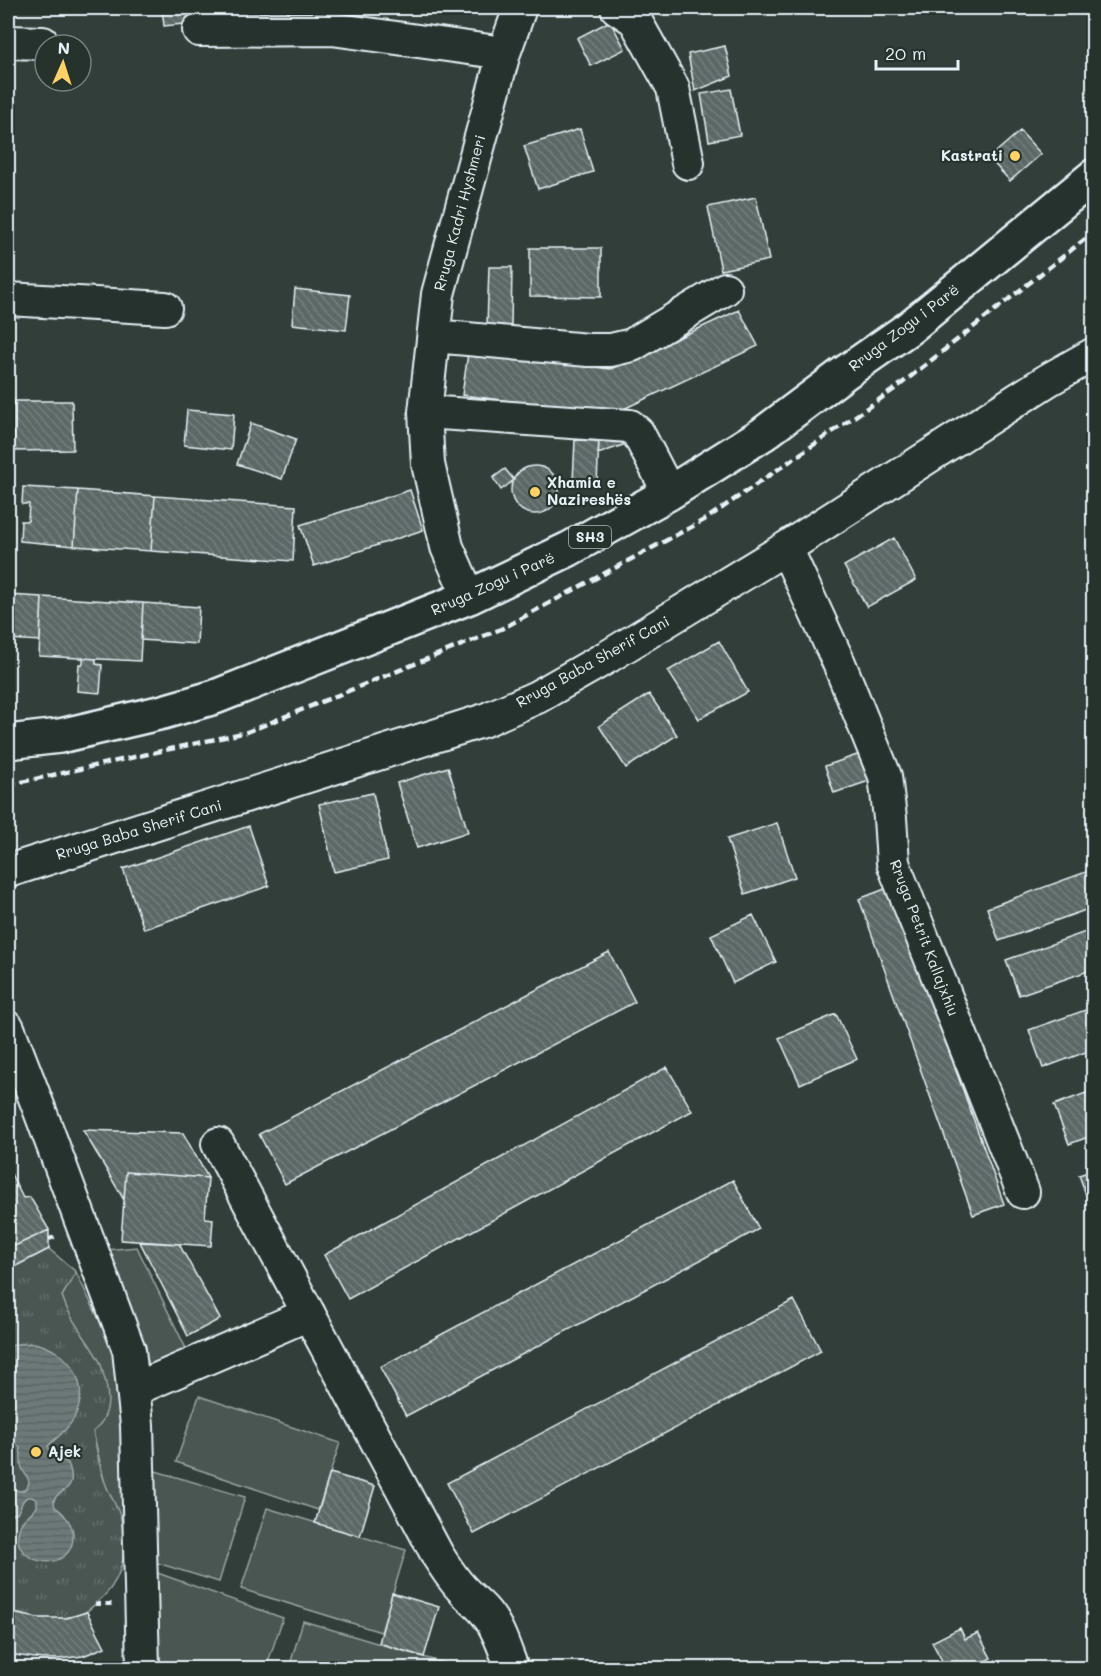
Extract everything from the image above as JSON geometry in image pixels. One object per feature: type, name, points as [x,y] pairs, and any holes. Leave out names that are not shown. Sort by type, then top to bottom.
[{"type":"main road","name":"Rruga Zogu i Parë","points":[[8,742],[70,734],[163,712],[214,697],[469,597],[569,549],[669,493],[763,434],[909,328],[1094,176]]},
{"type":"street","name":"Rruga Kadri Hyshmeri","points":[[469,597],[447,547],[429,464],[425,412],[438,294],[504,54],[520,8]]},
{"type":"street","points":[[617,8],[635,20],[673,88],[688,163]]},
{"type":"street","points":[[199,30],[335,18],[504,54]]},
{"type":"street","points":[[8,42],[33,43]]},
{"type":"street","points":[[434,336],[588,350],[611,350],[632,345],[725,290]]},
{"type":"street","points":[[8,299],[165,308]]},
{"type":"street","name":"Rruga Baba Sherif Cani","points":[[8,871],[485,720],[537,697],[786,548],[1048,380],[1094,354]]},
{"type":"street","points":[[425,412],[630,426],[638,433],[669,493]]},
{"type":"street","name":"Rruga Petrit Kallajxhiu","points":[[786,548],[839,663],[885,776],[893,863],[1023,1192]]},
{"type":"street","points":[[8,1028],[129,1350],[137,1425],[143,1668]]},
{"type":"street","points":[[218,1144],[438,1556],[451,1577],[490,1618],[512,1668]]},
{"type":"street","points":[[134,1390],[309,1314]]},
{"type":"green space","points":[[137,1247],[189,1355],[152,1372],[106,1250]]},
{"type":"green space","name":"Ajek","points":[[49,1249],[76,1272],[62,1296],[70,1314],[100,1362],[104,1376],[108,1399],[106,1413],[93,1432],[102,1472],[120,1515],[124,1550],[120,1570],[111,1588],[90,1609],[79,1615],[49,1619],[23,1615],[8,1608],[8,1270]]},
{"type":"green space","points":[[76,1272],[117,1357],[126,1394],[124,1536],[121,1518],[105,1484],[93,1431],[103,1375],[100,1363],[67,1311],[62,1296]]},
{"type":"green space","points":[[199,1396],[340,1443],[318,1510],[176,1462]]},
{"type":"green space","points":[[152,1470],[245,1497],[219,1582],[154,1562]]},
{"type":"green space","points":[[267,1508],[406,1550],[381,1632],[241,1589]]},
{"type":"green space","points":[[152,1571],[283,1618],[266,1668],[151,1668]]},
{"type":"green space","points":[[303,1621],[440,1662],[438,1668],[289,1668]]},
{"type":"shaded area","name":"Ajek","points":[[34,1343],[58,1353],[67,1361],[74,1370],[80,1392],[79,1405],[72,1422],[48,1446],[52,1454],[68,1463],[71,1474],[68,1487],[54,1501],[55,1507],[71,1525],[73,1533],[71,1548],[63,1557],[53,1561],[41,1561],[30,1557],[22,1549],[18,1538],[21,1524],[37,1507],[37,1500],[27,1497],[17,1513],[8,1515],[8,1489],[23,1490],[29,1482],[22,1468],[20,1448],[8,1441],[8,1347]]},
{"type":"building","points":[[162,8],[332,8],[332,9],[164,26]]},
{"type":"building","points":[[610,21],[625,49],[591,66],[577,38]]},
{"type":"building","points":[[725,46],[732,76],[695,91],[688,54]]},
{"type":"building","points":[[731,89],[740,135],[709,141],[701,94]]},
{"type":"building","points":[[580,129],[593,172],[538,189],[524,146]]},
{"type":"building","name":"Kastrati","points":[[1020,131],[1041,154],[1010,181],[989,158]]},
{"type":"building","points":[[756,197],[769,260],[721,270],[708,207]]},
{"type":"building","points":[[530,248],[601,248],[601,297],[530,296]]},
{"type":"building","points":[[489,267],[512,267],[511,327],[487,326]]},
{"type":"building","points":[[295,289],[350,295],[346,330],[292,324]]},
{"type":"building","points":[[739,310],[758,346],[613,414],[462,395],[468,353],[611,369]]},
{"type":"building","points":[[14,401],[72,401],[73,450],[14,451]]},
{"type":"building","points":[[187,410],[234,414],[231,450],[184,445]]},
{"type":"building","points":[[251,423],[296,439],[282,479],[237,464]]},
{"type":"building","points":[[617,433],[623,445],[598,454],[599,441]]},
{"type":"building","points":[[575,440],[599,441],[597,483],[573,481]]},
{"type":"building","name":"Xhamia e Nazireshës","points":[[530,466],[540,466],[552,473],[559,485],[559,495],[552,507],[540,514],[530,514],[515,503],[511,495],[511,485],[522,470]]},
{"type":"building","points":[[505,469],[514,480],[501,490],[493,478]]},
{"type":"building","points":[[23,487],[78,490],[74,546],[20,541],[21,521],[28,521],[29,504],[22,504]]},
{"type":"building","points":[[78,490],[155,496],[151,551],[74,546]]},
{"type":"building","points":[[410,490],[423,530],[314,566],[300,525]]},
{"type":"building","points":[[155,496],[296,506],[293,561],[151,551]]},
{"type":"building","points":[[894,538],[916,580],[867,607],[844,566]]},
{"type":"building","points":[[8,595],[42,597],[40,641],[8,639]]},
{"type":"building","points":[[42,597],[143,603],[140,661],[39,656]]},
{"type":"building","points":[[143,603],[199,607],[197,644],[141,640]]},
{"type":"building","points":[[719,641],[748,692],[699,719],[668,671]]},
{"type":"building","points":[[83,658],[96,659],[96,664],[102,665],[100,693],[77,691],[79,664],[83,664]]},
{"type":"building","points":[[649,694],[677,735],[626,768],[599,726]]},
{"type":"building","points":[[863,753],[872,780],[834,793],[825,766]]},
{"type":"building","points":[[448,767],[468,832],[417,848],[397,783]]},
{"type":"building","points":[[373,793],[388,860],[334,872],[319,804]]},
{"type":"building","points":[[777,823],[795,877],[745,894],[727,839]]},
{"type":"building","points":[[249,826],[269,886],[144,929],[123,869]]},
{"type":"building","points":[[1094,869],[1094,907],[999,941],[987,908]]},
{"type":"building","points":[[890,887],[1004,1204],[973,1215],[859,899]]},
{"type":"building","points":[[753,915],[776,962],[733,983],[711,935]]},
{"type":"building","points":[[1094,929],[1094,969],[1019,995],[1006,960]]},
{"type":"building","points":[[609,952],[635,1002],[285,1184],[259,1134]]},
{"type":"building","points":[[1094,1007],[1094,1049],[1043,1068],[1029,1030]]},
{"type":"building","points":[[836,1014],[857,1059],[800,1084],[779,1038]]},
{"type":"building","points":[[667,1067],[692,1111],[348,1299],[324,1255]]},
{"type":"building","points":[[1094,1090],[1094,1135],[1069,1144],[1054,1105]]},
{"type":"building","points":[[83,1130],[183,1133],[208,1178],[126,1172],[124,1200]]},
{"type":"building","points":[[1094,1170],[1094,1214],[1093,1214],[1079,1175]]},
{"type":"building","points":[[8,1171],[23,1198],[30,1197],[49,1230],[8,1249]]},
{"type":"building","points":[[126,1172],[208,1178],[205,1218],[213,1219],[211,1246],[121,1240]]},
{"type":"building","points":[[733,1180],[759,1229],[406,1416],[380,1367]]},
{"type":"building","points":[[49,1230],[49,1249],[8,1270],[8,1249]]},
{"type":"building","points":[[140,1242],[179,1244],[220,1319],[188,1336]]},
{"type":"building","points":[[794,1300],[821,1351],[474,1534],[447,1483]]},
{"type":"building","points":[[330,1473],[375,1486],[360,1536],[315,1523]]},
{"type":"building","points":[[392,1593],[439,1607],[424,1657],[379,1643]]},
{"type":"building","points":[[8,1608],[17,1614],[38,1618],[67,1618],[87,1612],[105,1647],[83,1656],[58,1659],[15,1655],[11,1667],[8,1665]]},
{"type":"building","points":[[960,1628],[965,1639],[978,1633],[991,1658],[972,1668],[946,1668],[932,1642]]},
{"type":"building","points":[[440,1662],[459,1668],[438,1668]]},
{"type":"railway","points":[[8,785],[247,732],[501,629],[706,519],[896,388],[1094,232]]},
{"type":"place","name":"Kastrati","points":[[1015,156]]},
{"type":"place","name":"Xhamia e Nazireshës","points":[[535,492]]},
{"type":"place","name":"Ajek","points":[[36,1452]]}]
